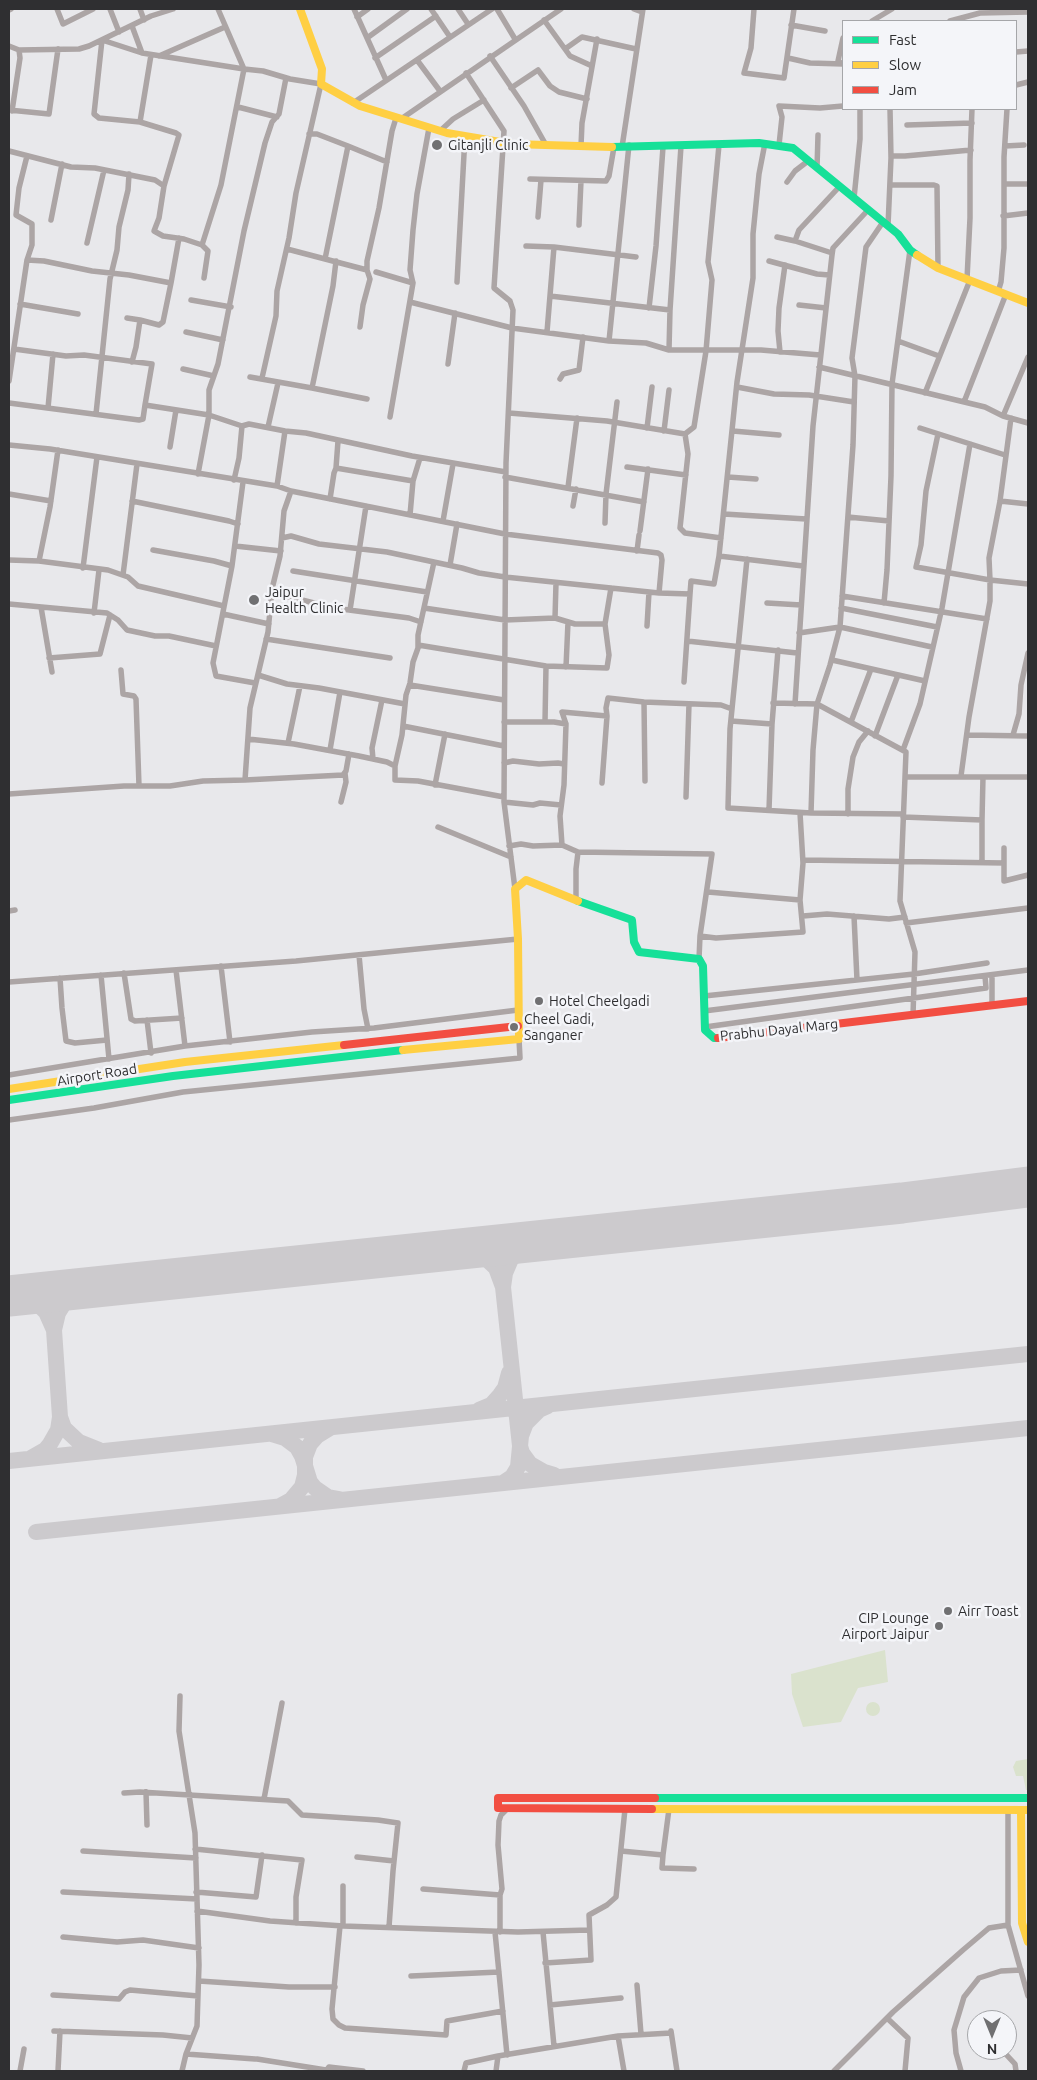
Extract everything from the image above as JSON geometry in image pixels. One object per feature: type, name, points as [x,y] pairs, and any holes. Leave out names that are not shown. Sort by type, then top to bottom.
[{"type":"street","points":[[57,9],[63,24],[93,9]]},
{"type":"street","points":[[110,9],[119,32]]},
{"type":"street","points":[[140,9],[144,20]]},
{"type":"street","points":[[9,46],[18,50],[79,49],[173,9]]},
{"type":"street","points":[[202,245],[221,185],[226,153],[238,107],[244,69],[218,9]]},
{"type":"street","points":[[262,378],[276,316],[277,291],[287,249],[296,193],[321,84],[322,69],[300,9]]},
{"type":"street","points":[[354,9],[386,80]]},
{"type":"street","points":[[357,17],[368,9]]},
{"type":"street","points":[[367,38],[407,9]]},
{"type":"street","points":[[431,9],[450,37]]},
{"type":"street","points":[[458,9],[468,24]]},
{"type":"street","points":[[353,103],[492,9]]},
{"type":"street","points":[[496,9],[515,39]]},
{"type":"street","points":[[360,327],[370,279],[367,261],[387,162],[399,118],[561,9]]},
{"type":"street","points":[[609,341],[618,255],[622,146],[642,10],[634,9]]},
{"type":"street","points":[[754,9],[751,48],[744,73],[784,78],[794,9]]},
{"type":"street","points":[[874,20],[892,9]]},
{"type":"street","points":[[956,20],[979,11],[1028,12]]},
{"type":"street","points":[[375,58],[436,16]]},
{"type":"street","points":[[544,20],[570,56],[592,66]]},
{"type":"street","points":[[791,25],[825,30]]},
{"type":"street","points":[[132,26],[142,53]]},
{"type":"street","points":[[158,56],[226,27]]},
{"type":"street","points":[[565,48],[582,37],[636,49]]},
{"type":"street","points":[[102,40],[150,55],[263,71],[286,78],[321,84],[353,103],[429,128],[502,142],[546,145],[663,147],[765,143],[793,148],[898,234],[910,250],[938,268],[1028,303]]},
{"type":"street","points":[[102,40],[94,114],[99,118],[140,122],[179,135],[164,186],[159,218],[154,231],[163,236],[202,245],[208,251],[204,278]]},
{"type":"street","points":[[581,146],[582,123],[597,40]]},
{"type":"street","points":[[842,43],[838,61],[842,63]]},
{"type":"street","points":[[18,50],[20,58],[10,110],[49,114],[58,49]]},
{"type":"street","points":[[140,122],[150,55]]},
{"type":"street","points":[[490,56],[546,145]]},
{"type":"street","points":[[788,58],[810,63],[842,64]]},
{"type":"street","points":[[417,60],[440,91]]},
{"type":"street","points":[[511,88],[538,70],[550,86],[559,92],[587,99]]},
{"type":"street","points":[[9,1120],[94,1108],[183,1092],[520,1058],[518,939],[515,889],[504,800],[505,474],[513,310],[510,301],[494,288],[504,131],[466,73]]},
{"type":"street","points":[[198,474],[209,415],[209,390],[231,307],[244,231],[265,143],[272,122],[279,114],[286,78]]},
{"type":"street","points":[[440,131],[454,119],[484,100]]},
{"type":"street","points":[[780,145],[782,117],[779,106],[820,108],[842,106]]},
{"type":"street","points":[[238,107],[277,116]]},
{"type":"street","points":[[854,198],[860,139],[860,110]]},
{"type":"street","points":[[811,813],[817,704],[832,660],[840,628],[854,402],[855,376],[852,358],[866,246],[885,224],[890,185],[890,110]]},
{"type":"street","points":[[925,393],[968,280],[972,110]]},
{"type":"street","points":[[998,292],[1001,282],[1003,256],[1007,110]]},
{"type":"street","points":[[907,125],[972,123]]},
{"type":"street","points":[[390,417],[413,283],[410,270],[413,230],[429,128]]},
{"type":"street","points":[[309,134],[317,134],[387,162]]},
{"type":"street","points":[[817,168],[818,135]]},
{"type":"street","points":[[457,282],[465,136]]},
{"type":"street","points":[[684,682],[691,581],[714,584],[719,556],[737,388],[753,278],[754,225],[759,174],[765,143]]},
{"type":"street","points":[[509,413],[615,422],[685,434],[694,427],[706,351],[712,280],[708,262],[719,144]]},
{"type":"street","points":[[1005,146],[1024,145]]},
{"type":"street","points":[[325,259],[348,146]]},
{"type":"street","points":[[530,179],[606,181],[622,146]]},
{"type":"street","points":[[670,350],[670,310],[681,146]]},
{"type":"street","points":[[649,308],[656,246],[663,147]]},
{"type":"street","points":[[891,156],[971,150]]},
{"type":"street","points":[[9,151],[71,167],[95,168],[129,174],[155,180],[164,186]]},
{"type":"street","points":[[9,381],[27,260],[32,245],[32,224],[16,215],[19,188],[27,156]]},
{"type":"street","points":[[787,182],[808,161]]},
{"type":"street","points":[[51,220],[62,164]]},
{"type":"street","points":[[87,243],[104,170]]},
{"type":"street","points":[[96,414],[112,272],[119,228],[128,190],[129,174]]},
{"type":"street","points":[[538,218],[541,180]]},
{"type":"street","points":[[579,224],[581,181]]},
{"type":"street","points":[[1004,184],[1028,184]]},
{"type":"street","points":[[890,185],[937,186],[938,268]]},
{"type":"street","points":[[795,241],[799,230],[840,186]]},
{"type":"street","points":[[795,704],[800,605],[816,396],[832,253],[833,248],[868,210]]},
{"type":"street","points":[[1003,216],[1028,213]]},
{"type":"street","points":[[777,237],[832,253]]},
{"type":"street","points":[[127,318],[161,324],[171,283],[178,238]]},
{"type":"street","points":[[526,246],[554,247],[636,257]]},
{"type":"street","points":[[547,332],[554,247]]},
{"type":"street","points":[[287,249],[367,270]]},
{"type":"street","points":[[884,604],[889,521],[892,384],[910,250]]},
{"type":"street","points":[[27,260],[44,261],[92,271],[112,272],[171,283]]},
{"type":"street","points":[[312,388],[333,286],[336,261]]},
{"type":"street","points":[[769,261],[817,274],[829,274]]},
{"type":"street","points":[[780,352],[778,308],[786,266]]},
{"type":"street","points":[[376,272],[413,283]]},
{"type":"street","points":[[964,402],[1006,294]]},
{"type":"street","points":[[550,296],[670,310]]},
{"type":"street","points":[[191,300],[231,307]]},
{"type":"street","points":[[410,302],[512,328],[609,341],[646,343],[670,350],[780,352],[820,355]]},
{"type":"street","points":[[20,304],[78,314]]},
{"type":"street","points":[[799,305],[826,308]]},
{"type":"street","points":[[448,364],[456,313]]},
{"type":"street","points":[[132,362],[140,320]]},
{"type":"street","points":[[186,332],[223,340]]},
{"type":"street","points":[[560,379],[563,374],[579,370],[583,337]]},
{"type":"street","points":[[898,341],[940,356]]},
{"type":"street","points":[[9,403],[142,420],[152,364],[14,349]]},
{"type":"street","points":[[48,408],[53,354]]},
{"type":"street","points":[[1003,416],[1028,357]]},
{"type":"street","points":[[819,367],[985,407],[1003,416],[1028,423]]},
{"type":"street","points":[[183,369],[214,376]]},
{"type":"street","points":[[250,377],[367,399]]},
{"type":"street","points":[[268,427],[278,383]]},
{"type":"street","points":[[647,428],[652,387]]},
{"type":"street","points":[[737,388],[774,394],[816,396],[854,402]]},
{"type":"street","points":[[664,430],[669,390]]},
{"type":"street","points":[[605,522],[606,494],[617,402]]},
{"type":"street","points":[[145,405],[209,415],[242,426],[249,424],[285,432],[306,433],[420,458],[644,502]]},
{"type":"street","points":[[170,447],[176,410]]},
{"type":"street","points":[[568,487],[577,418]]},
{"type":"street","points":[[961,776],[987,619],[990,580],[989,558],[1000,501],[1011,418]]},
{"type":"street","points":[[234,480],[239,458],[242,426]]},
{"type":"street","points":[[920,428],[1005,455]]},
{"type":"street","points":[[733,430],[779,435]]},
{"type":"street","points":[[277,486],[285,432]]},
{"type":"street","points":[[685,434],[688,454],[680,528],[682,531],[721,538]]},
{"type":"street","points":[[938,434],[926,491],[921,544],[916,567],[990,580],[1028,584]]},
{"type":"street","points":[[330,499],[336,468],[338,441]]},
{"type":"street","points":[[903,750],[920,704],[937,628],[970,444]]},
{"type":"street","points":[[9,445],[58,450],[243,482],[277,486],[291,491],[505,534],[658,553],[661,555],[659,593]]},
{"type":"street","points":[[39,560],[51,501],[58,450]]},
{"type":"street","points":[[83,568],[97,457]]},
{"type":"street","points":[[410,515],[413,481],[420,458]]},
{"type":"street","points":[[123,575],[137,464]]},
{"type":"street","points":[[443,521],[454,464]]},
{"type":"street","points":[[627,467],[686,475]]},
{"type":"street","points":[[336,468],[413,481]]},
{"type":"street","points":[[637,550],[648,469]]},
{"type":"street","points":[[728,477],[756,479]]},
{"type":"street","points":[[243,482],[232,566],[213,663],[216,676],[255,683]]},
{"type":"street","points":[[573,506],[576,489]]},
{"type":"street","points":[[245,780],[250,708],[269,624],[271,595],[281,551],[284,511],[291,491]]},
{"type":"street","points":[[9,494],[51,501]]},
{"type":"street","points":[[132,501],[229,520],[238,524]]},
{"type":"street","points":[[1000,501],[1028,504]]},
{"type":"street","points":[[350,610],[366,506]]},
{"type":"street","points":[[724,514],[806,519]]},
{"type":"street","points":[[848,517],[889,521]]},
{"type":"street","points":[[450,565],[457,524]]},
{"type":"street","points":[[282,538],[291,536],[319,544],[387,552],[450,565],[479,574],[659,593],[690,594]]},
{"type":"street","points":[[235,546],[281,551]]},
{"type":"street","points":[[153,550],[214,560],[232,566]]},
{"type":"street","points":[[719,556],[803,566]]},
{"type":"street","points":[[747,559],[731,722],[728,808],[800,813],[982,820]]},
{"type":"street","points":[[9,560],[39,560],[100,570],[128,577],[138,586],[224,606]]},
{"type":"street","points":[[434,562],[418,635],[418,646],[410,685],[406,695],[403,726],[395,766],[395,780],[418,781],[533,805],[540,803],[561,804]]},
{"type":"street","points":[[94,613],[100,570]]},
{"type":"street","points":[[293,571],[427,592]]},
{"type":"street","points":[[555,618],[556,583]]},
{"type":"street","points":[[418,646],[546,666],[607,668],[609,656],[605,624],[611,588]]},
{"type":"street","points":[[647,626],[649,592]]},
{"type":"street","points":[[271,595],[290,597],[334,608],[408,618],[421,622]]},
{"type":"street","points":[[842,596],[987,619]]},
{"type":"street","points":[[766,603],[800,605]]},
{"type":"street","points":[[9,604],[110,615],[118,620],[127,630],[216,646]]},
{"type":"street","points":[[41,607],[52,672]]},
{"type":"street","points":[[424,608],[505,620],[555,618],[568,622],[605,624]]},
{"type":"street","points":[[841,608],[937,628]]},
{"type":"street","points":[[223,614],[269,624]]},
{"type":"street","points":[[50,658],[100,654],[110,615]]},
{"type":"street","points":[[566,667],[568,622]]},
{"type":"street","points":[[799,633],[840,628],[932,647]]},
{"type":"street","points":[[266,639],[390,658]]},
{"type":"street","points":[[687,641],[797,653]]},
{"type":"street","points":[[769,810],[773,703],[778,650]]},
{"type":"street","points":[[1014,735],[1019,714],[1021,685],[1028,653]]},
{"type":"street","points":[[832,660],[925,681]]},
{"type":"street","points":[[545,722],[546,666]]},
{"type":"street","points":[[851,722],[871,669]]},
{"type":"street","points":[[121,670],[123,694],[134,696],[136,699],[139,786]]},
{"type":"street","points":[[258,675],[300,686],[405,704]]},
{"type":"street","points":[[875,736],[898,675]]},
{"type":"street","points":[[410,685],[504,700]]},
{"type":"street","points":[[288,743],[300,686]]},
{"type":"street","points":[[330,750],[340,692]]},
{"type":"street","points":[[602,783],[608,698],[644,702],[721,705],[732,709]]},
{"type":"street","points":[[373,759],[372,748],[382,700]]},
{"type":"street","points":[[644,702],[644,781]]},
{"type":"street","points":[[773,703],[817,704],[906,752],[900,901],[914,952],[913,1015]]},
{"type":"street","points":[[686,797],[689,704]]},
{"type":"street","points":[[562,845],[560,816],[564,785],[566,724],[562,712],[607,716]]},
{"type":"street","points":[[504,722],[554,722],[566,724]]},
{"type":"street","points":[[731,722],[772,724]]},
{"type":"street","points":[[403,726],[504,746]]},
{"type":"street","points":[[848,814],[848,789],[852,757],[859,742],[868,732]]},
{"type":"street","points":[[435,785],[445,734]]},
{"type":"street","points":[[967,735],[1028,736]]},
{"type":"street","points":[[248,739],[330,750],[387,762],[395,766]]},
{"type":"street","points":[[341,802],[346,782],[345,773],[349,754]]},
{"type":"street","points":[[504,763],[513,761],[539,764],[558,762],[564,764]]},
{"type":"street","points":[[9,794],[139,786],[170,786],[203,781],[343,775],[345,773]]},
{"type":"street","points":[[905,777],[1028,776]]},
{"type":"street","points":[[982,862],[983,777]]},
{"type":"street","points":[[700,936],[716,938],[803,932],[800,900],[803,860],[800,813]]},
{"type":"street","points":[[438,827],[511,857]]},
{"type":"street","points":[[510,846],[521,844],[533,846],[562,845],[578,852],[712,854],[708,892],[700,936],[699,959],[639,952],[634,942],[632,920],[576,901],[526,880],[515,889]]},
{"type":"street","points":[[1004,848],[1004,881],[1028,875]]},
{"type":"street","points":[[576,901],[578,852]]},
{"type":"street","points":[[803,860],[1004,863]]},
{"type":"street","points":[[708,892],[800,900]]},
{"type":"street","points":[[803,916],[827,914],[905,920],[1028,908]]},
{"type":"street","points":[[854,916],[857,980]]},
{"type":"street","points":[[9,982],[359,955],[518,939]]},
{"type":"street","points":[[359,955],[368,1029]]},
{"type":"street","name":"Prabhu Dayal Marg","points":[[699,959],[703,966],[705,1030],[714,1038],[1028,1001]]},
{"type":"street","points":[[704,996],[914,974],[986,963]]},
{"type":"street","points":[[221,966],[230,1042]]},
{"type":"street","points":[[176,970],[185,1046]]},
{"type":"street","points":[[704,1011],[1028,970]]},
{"type":"street","points":[[124,974],[129,1014],[132,1019],[135,1021],[182,1018]]},
{"type":"street","points":[[101,975],[109,1059]]},
{"type":"street","points":[[705,1027],[914,1000],[986,988],[989,976]]},
{"type":"street","points":[[989,976],[992,1005]]},
{"type":"street","points":[[60,978],[66,1041],[75,1043],[107,1040]]},
{"type":"street","points":[[9,1075],[185,1046],[312,1032],[368,1029],[518,1010]]},
{"type":"street","points":[[147,1020],[151,1052]]},
{"type":"street","name":"Airport Road","points":[[9,1089],[185,1062],[518,1026]]},
{"type":"street","points":[[9,1100],[173,1076],[443,1045],[519,1039]]},
{"type":"street","points":[[180,1696],[179,1731],[190,1796],[196,1858],[199,1948],[197,2026],[186,2054],[182,2071]]},
{"type":"street","points":[[264,1799],[282,1703]]},
{"type":"street","points":[[146,1792],[147,1825]]},
{"type":"street","points":[[124,1793],[146,1792],[288,1801],[302,1815],[398,1823],[389,1927]]},
{"type":"street","points":[[1028,1798],[498,1798],[498,1808],[1025,1810],[1022,1923],[1028,1942]]},
{"type":"street","points":[[507,2055],[497,1932],[502,1889],[498,1845],[499,1821],[501,1815],[508,1808]]},
{"type":"street","points":[[545,1963],[591,1960],[590,1914],[607,1905],[616,1897],[625,1809]]},
{"type":"street","points":[[669,1809],[662,1868],[694,1869]]},
{"type":"street","points":[[1008,1810],[1008,1925],[1028,1996]]},
{"type":"street","points":[[195,1849],[302,1860],[296,1897],[296,1923]]},
{"type":"street","points":[[83,1851],[196,1858]]},
{"type":"street","points":[[620,1851],[663,1855]]},
{"type":"street","points":[[196,1892],[256,1897],[262,1855]]},
{"type":"street","points":[[357,1857],[394,1861]]},
{"type":"street","points":[[343,1886],[342,1926],[334,1987],[333,2019],[338,2026],[446,2035],[447,2022],[503,2011]]},
{"type":"street","points":[[423,1889],[500,1895]]},
{"type":"street","points":[[63,1892],[196,1899]]},
{"type":"street","points":[[197,1912],[342,1926],[497,1932],[589,1930]]},
{"type":"street","points":[[834,2071],[887,2018],[990,1928],[1008,1925]]},
{"type":"street","points":[[543,1932],[554,2046]]},
{"type":"street","points":[[64,1938],[117,1942],[143,1940],[199,1948]]},
{"type":"street","points":[[961,2071],[956,2053],[954,2030],[964,1998],[979,1978],[1000,1971],[1021,1970]]},
{"type":"street","points":[[411,1976],[499,1972]]},
{"type":"street","points":[[198,1980],[289,1987],[334,1987]]},
{"type":"street","points":[[637,1985],[642,2034]]},
{"type":"street","points":[[53,1994],[119,1999],[125,1992],[130,1990],[198,1996]]},
{"type":"street","points":[[550,2005],[621,1998]]},
{"type":"street","points":[[887,2018],[908,2038],[905,2071]]},
{"type":"street","points":[[58,2071],[57,2031],[192,2038]]},
{"type":"street","points":[[464,2071],[466,2063],[498,2056],[618,2036],[671,2031],[677,2071]]},
{"type":"street","points":[[618,2036],[624,2071]]},
{"type":"street","points":[[20,2071],[24,2050]]},
{"type":"street","points":[[186,2054],[256,2059],[326,2071],[329,2067],[363,2071]]},
{"type":"street","points":[[496,2071],[498,2056]]},
{"type":"street","points":[[1011,2060],[1015,2064],[1016,2071]]},
{"type":"green space","points":[[885,1650],[888,1682],[858,1688],[841,1722],[803,1727],[792,1694],[791,1674]]},
{"type":"green space","points":[[870,1702],[876,1702],[880,1709],[876,1716],[870,1716],[866,1712],[866,1706]]},
{"type":"green space","points":[[1028,1759],[1028,1790],[1026,1790],[1023,1776],[1016,1776],[1013,1767],[1016,1761]]},
{"type":"taxiway","points":[[541,1241],[522,1249],[511,1259],[505,1273],[503,1287],[520,1446],[522,1453],[530,1464],[554,1475]]},
{"type":"taxiway","points":[[449,1249],[466,1249],[481,1254],[496,1268],[503,1287]]},
{"type":"taxiway","points":[[99,1450],[79,1442],[64,1428],[60,1417],[54,1330],[58,1313],[66,1300],[82,1290],[104,1285]]},
{"type":"taxiway","points":[[9,1296],[25,1297],[38,1304],[46,1312],[54,1330]]},
{"type":"taxiway","points":[[9,1461],[1028,1354]]},
{"type":"taxiway","points":[[479,1410],[491,1405],[500,1395],[505,1388],[509,1373]]},
{"type":"taxiway","points":[[503,1483],[512,1477],[518,1467],[521,1436],[526,1423],[539,1410],[548,1406]]},
{"type":"taxiway","points":[[31,1458],[45,1450],[50,1444],[58,1430],[60,1417]]},
{"type":"taxiway","points":[[280,1506],[291,1500],[302,1487],[305,1475],[305,1457],[310,1444],[317,1436],[330,1428]]},
{"type":"taxiway","points":[[36,1532],[1028,1428]]},
{"type":"taxiway","points":[[272,1434],[285,1438],[297,1447],[302,1456],[310,1482],[315,1488],[328,1497],[339,1499]]},
{"type":"runway","points":[[9,1296],[902,1203],[1028,1187]]},
{"type":"traffic: fast","points":[[612,147],[759,143],[793,148],[898,234],[910,250],[917,255]]},
{"type":"traffic: fast","points":[[578,901],[632,920],[634,942],[639,952],[699,959],[703,966],[705,1030],[714,1038],[718,1038]]},
{"type":"traffic: fast","points":[[9,1100],[173,1076],[403,1050]]},
{"type":"traffic: fast","points":[[655,1798],[1028,1798]]},
{"type":"traffic: slow","points":[[300,9],[322,69],[321,84],[360,106],[447,133],[512,144],[612,147]]},
{"type":"traffic: slow","points":[[917,255],[938,268],[1028,303]]},
{"type":"traffic: slow","points":[[403,1050],[519,1039],[518,939],[515,889],[526,880],[578,901]]},
{"type":"traffic: slow","points":[[9,1089],[185,1062],[344,1045]]},
{"type":"traffic: slow","points":[[652,1809],[1028,1810]]},
{"type":"traffic: slow","points":[[1021,1810],[1022,1923],[1028,1942]]},
{"type":"traffic: jam","points":[[718,1038],[1028,1001]]},
{"type":"traffic: jam","points":[[344,1045],[518,1026]]},
{"type":"traffic: jam","points":[[652,1809],[498,1808],[498,1798],[655,1798]]},
{"type":"place","name":"Gitanjli Clinic","points":[[437,145]]},
{"type":"place","name":"Jaipur Health Clinic","points":[[254,600]]},
{"type":"place","name":"Hotel Cheelgadi","points":[[539,1001]]},
{"type":"place","name":"Cheel Gadi, Sanganer","points":[[514,1027]]},
{"type":"place","name":"Airr Toast","points":[[948,1611]]},
{"type":"place","name":"CIP Lounge Airport Jaipur","points":[[939,1626]]}]
